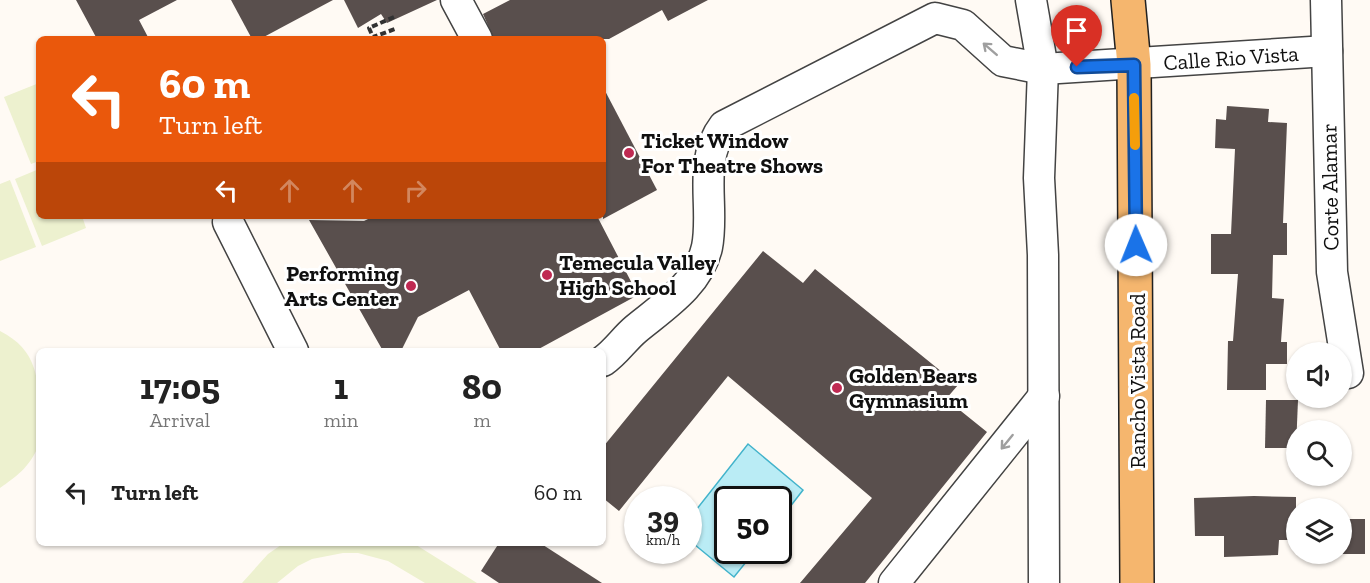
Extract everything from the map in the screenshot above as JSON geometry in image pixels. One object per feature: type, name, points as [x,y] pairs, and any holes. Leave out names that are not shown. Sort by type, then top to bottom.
[{"type":"main road","name":"Rancho Vista Road","points":[[1128,0],[1134,65],[1137,583]]},
{"type":"street","points":[[456,0],[475,36]]},
{"type":"street","points":[[1031,0],[1043,69],[1039,178],[1043,255],[1044,583]]},
{"type":"street","name":"Corte Alamar","points":[[1326,0],[1332,272],[1343,342]]},
{"type":"street","name":"Calle Rio Vista","points":[[606,358],[677,295],[701,267],[708,238],[710,159],[717,134],[724,126],[935,18],[963,25],[1003,61],[1043,69],[1327,51]]},
{"type":"street","points":[[228,222],[291,348]]},
{"type":"street","points":[[894,583],[1044,396]]},
{"type":"path","points":[[373,36],[369,28],[394,16]]},
{"type":"path","points":[[376,36],[395,29]]},
{"type":"green space","points":[[36,84],[36,162],[31,164],[4,97]]},
{"type":"green space","points":[[36,170],[36,219],[83,219],[86,228],[42,246],[15,179]]},
{"type":"green space","points":[[10,180],[36,247],[0,261],[0,184]]},
{"type":"green space","points":[[0,331],[22,347],[34,367],[36,375],[36,450],[26,467],[0,488]]},
{"type":"green space","points":[[280,546],[418,546],[477,583],[425,583],[388,561],[358,553],[343,553],[312,559],[298,566],[277,583],[242,583],[268,554]]},
{"type":"water","points":[[748,444],[803,490],[792,504],[792,486],[715,486]]},
{"type":"water","points":[[714,487],[714,561],[702,551],[702,502]]},
{"type":"water","points":[[718,564],[744,564],[734,577]]},
{"type":"building","points":[[76,0],[177,0],[139,20],[147,36],[95,36]]},
{"type":"building","points":[[231,0],[333,0],[266,36],[250,36]]},
{"type":"building","points":[[344,0],[437,0],[387,23],[381,14],[358,28]]},
{"type":"building","points":[[510,0],[708,0],[668,21],[662,10],[609,39],[606,39],[606,36],[493,36],[483,14]]},
{"type":"building","points":[[606,93],[657,190],[606,217]]},
{"type":"building","points":[[1227,106],[1269,109],[1268,122],[1287,123],[1283,223],[1287,223],[1287,255],[1273,255],[1272,298],[1284,299],[1281,342],[1286,342],[1286,364],[1266,364],[1266,390],[1227,390],[1228,341],[1233,341],[1238,274],[1211,274],[1211,234],[1231,234],[1235,149],[1215,148],[1216,119],[1226,120]]},
{"type":"building","points":[[368,219],[599,219],[638,295],[541,348],[499,348],[469,290],[418,317],[402,348],[381,348],[309,220],[364,221]]},
{"type":"building","points":[[763,251],[803,283],[815,269],[958,385],[946,399],[987,432],[865,583],[800,583],[872,498],[728,376],[639,486],[624,486],[624,505],[619,511],[606,500],[606,443]]},
{"type":"building","points":[[1266,400],[1286,400],[1286,408],[1298,408],[1297,420],[1286,420],[1286,448],[1265,448]]},
{"type":"building","points":[[1296,497],[1286,498],[1286,540],[1279,540],[1278,555],[1224,557],[1224,536],[1195,536],[1194,498]]},
{"type":"building","points":[[1352,519],[1365,519],[1365,554],[1352,554]]},
{"type":"building","points":[[497,546],[545,546],[602,583],[499,583],[481,571]]},
{"type":"slow traffic","points":[[1134,98],[1135,145]]},
{"type":"place","name":"Ticket Window For Theatre Shows","points":[[629,153]]},
{"type":"place","name":"Temecula Valley High School","points":[[547,275]]},
{"type":"place","name":"Performing Arts Center","points":[[411,286]]},
{"type":"place","name":"Golden Bears Gymnasium","points":[[837,388]]},
{"type":"route","points":[[1077,67],[1134,65],[1136,245]]}]
